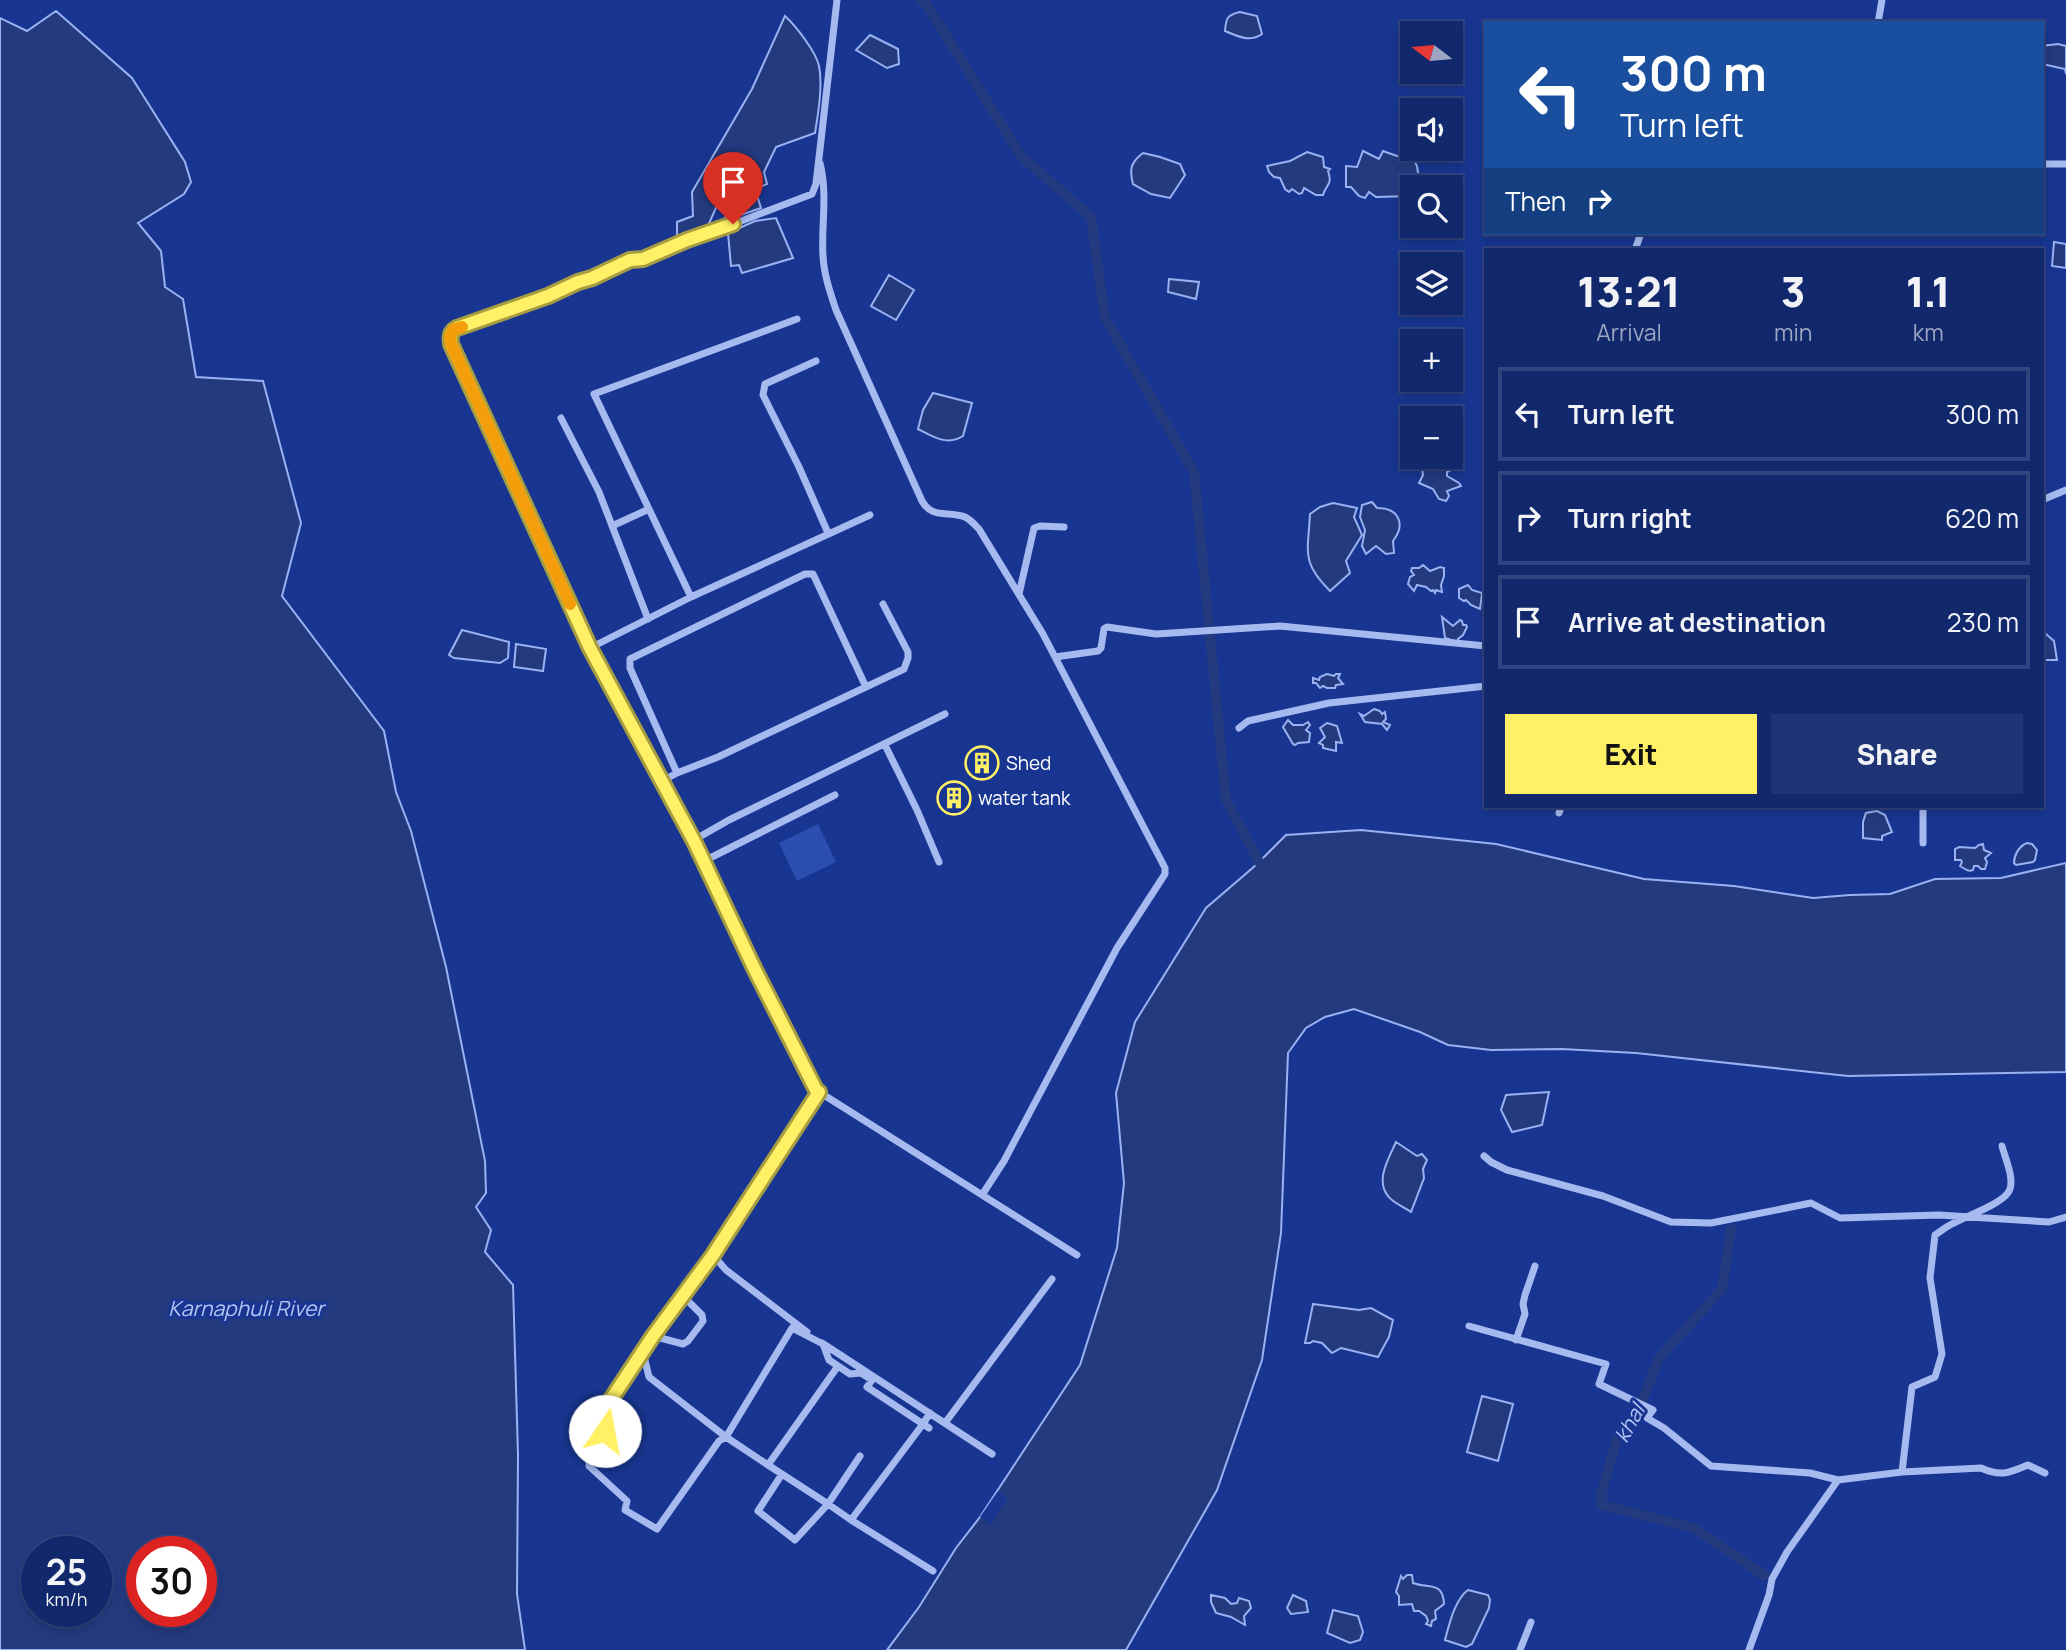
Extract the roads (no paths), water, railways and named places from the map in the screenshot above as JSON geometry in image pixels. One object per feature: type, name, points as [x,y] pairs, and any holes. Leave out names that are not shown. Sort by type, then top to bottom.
[{"type":"street","points":[[837,0],[816,184],[811,194],[643,259],[630,260],[548,296],[457,328],[450,337],[451,344],[590,648],[694,841],[816,1090],[1077,1255]]},
{"type":"street","points":[[1878,21],[1882,0]]},
{"type":"street","points":[[818,156],[825,190],[825,278],[863,373],[927,509],[932,513],[966,518],[979,529],[1055,657],[1166,874],[1117,948],[1004,1161],[982,1195]]},
{"type":"street","points":[[2044,164],[2066,164]]},
{"type":"street","points":[[691,597],[594,394],[797,319]]},
{"type":"street","points":[[816,362],[765,384],[763,395],[828,533]]},
{"type":"street","points":[[561,418],[599,492],[648,620]]},
{"type":"street","points":[[2044,499],[2066,490]]},
{"type":"street","points":[[612,526],[649,509]]},
{"type":"street","points":[[590,648],[691,597],[870,514]]},
{"type":"street","points":[[1019,594],[1034,528],[1064,527]]},
{"type":"street","points":[[677,773],[630,668],[630,659],[804,574],[814,574],[866,687]]},
{"type":"street","points":[[662,781],[904,669],[908,652],[883,604]]},
{"type":"street","points":[[1055,657],[1098,651],[1107,626],[1156,634],[1280,626],[1484,646]]},
{"type":"street","points":[[1238,729],[1248,721],[1329,703],[1484,686]]},
{"type":"street","points":[[694,841],[729,820],[945,714]]},
{"type":"street","points":[[885,745],[939,862]]},
{"type":"street","points":[[704,861],[835,795]]},
{"type":"street","points":[[1923,808],[1923,843]]},
{"type":"street","points":[[819,1092],[713,1255],[653,1336],[608,1404],[605,1431],[590,1453],[589,1466],[627,1501],[625,1510],[657,1529],[719,1441],[726,1437],[792,1328],[823,1344],[829,1360],[850,1374],[861,1373],[872,1380],[867,1387],[926,1426]]},
{"type":"street","points":[[1902,1472],[1912,1387],[1935,1377],[1942,1354],[1930,1278],[1935,1236],[2006,1195],[2011,1188],[2009,1170],[2001,1146]]},
{"type":"street","points":[[1484,1156],[1507,1170],[1603,1196],[1671,1222],[1711,1223],[1811,1203],[1840,1218],[1970,1216],[2049,1222],[2066,1217]]},
{"type":"street","points":[[713,1255],[726,1270],[823,1344],[992,1454]]},
{"type":"street","points":[[1516,1340],[1525,1314],[1525,1295],[1535,1266]]},
{"type":"street","points":[[945,1423],[1052,1279]]},
{"type":"street","points":[[653,1336],[683,1344],[703,1321],[702,1315],[683,1296]]},
{"type":"street","points":[[1469,1326],[1606,1364],[1599,1384],[1653,1410],[1647,1419],[1664,1428],[1711,1466],[1811,1473],[1838,1479],[1981,1468],[1993,1473],[2007,1474],[2028,1465],[2045,1473]]},
{"type":"street","points":[[642,1352],[649,1377],[726,1437],[933,1571]]},
{"type":"street","points":[[768,1465],[838,1366]]},
{"type":"street","points":[[851,1520],[926,1426],[930,1413]]},
{"type":"street","points":[[782,1474],[758,1511],[795,1540],[828,1504],[860,1456]]},
{"type":"street","points":[[1749,1650],[1755,1639],[1772,1579],[1787,1552],[1838,1479]]},
{"type":"street","points":[[1520,1650],[1531,1622]]},
{"type":"water","name":"Karnaphuli River","points":[[56,11],[132,78],[185,162],[191,182],[184,194],[138,223],[161,251],[165,287],[183,299],[196,377],[263,381],[301,523],[282,596],[384,731],[396,792],[411,831],[446,967],[485,1161],[486,1193],[476,1207],[491,1230],[485,1252],[513,1285],[518,1455],[517,1594],[525,1650],[0,1650],[0,18],[27,31]]},
{"type":"water","points":[[1240,12],[1257,16],[1262,34],[1248,38],[1225,31],[1228,18]]},
{"type":"water","points":[[785,16],[805,40],[819,66],[819,109],[815,133],[776,147],[764,172],[767,184],[755,189],[761,208],[723,221],[749,176],[749,172],[743,168],[736,169],[707,228],[677,238],[677,222],[693,216],[692,192],[752,89]]},
{"type":"water","points":[[870,35],[898,49],[899,64],[887,68],[856,50]]},
{"type":"water","points":[[2044,46],[2066,46],[2066,74],[2065,69],[2044,64]]},
{"type":"water","points":[[1363,151],[1379,159],[1383,151],[1400,156],[1400,161],[1414,161],[1418,175],[1400,175],[1400,196],[1376,197],[1369,192],[1365,198],[1359,196],[1351,187],[1346,187],[1346,166],[1357,167]]},
{"type":"water","points":[[1307,152],[1323,157],[1324,167],[1330,169],[1329,182],[1323,195],[1316,195],[1304,188],[1299,194],[1292,189],[1289,192],[1280,178],[1269,172],[1267,166],[1290,161]]},
{"type":"water","points":[[1143,153],[1180,164],[1185,175],[1170,198],[1151,194],[1133,184],[1132,166]]},
{"type":"water","points":[[776,218],[793,258],[742,273],[739,265],[731,266],[728,233],[755,221]]},
{"type":"water","points":[[2054,242],[2066,244],[2066,268],[2052,266]]},
{"type":"water","points":[[889,275],[914,290],[896,320],[871,306]]},
{"type":"water","points":[[1169,279],[1199,282],[1196,299],[1168,292]]},
{"type":"water","points":[[933,393],[972,403],[963,436],[946,440],[918,429],[923,410]]},
{"type":"water","points":[[1422,469],[1453,469],[1447,472],[1447,476],[1461,486],[1447,491],[1449,496],[1446,501],[1439,499],[1433,489],[1419,483],[1423,475]]},
{"type":"water","points":[[1372,502],[1377,508],[1391,511],[1398,518],[1399,529],[1393,541],[1394,553],[1386,554],[1376,546],[1366,554],[1362,546],[1365,530],[1360,517],[1362,505]]},
{"type":"water","points":[[1333,503],[1357,508],[1354,517],[1362,535],[1346,561],[1350,573],[1330,591],[1314,572],[1308,548],[1310,514]]},
{"type":"water","points":[[1423,565],[1430,571],[1444,568],[1442,592],[1436,590],[1435,593],[1417,585],[1414,591],[1408,584],[1410,577],[1414,575],[1412,568]]},
{"type":"water","points":[[1468,585],[1472,590],[1482,593],[1480,609],[1459,598],[1459,589]]},
{"type":"water","points":[[1442,617],[1453,626],[1460,620],[1466,625],[1458,642],[1445,638]]},
{"type":"water","points":[[462,630],[509,642],[508,658],[500,663],[454,658],[449,655]]},
{"type":"water","points":[[2044,634],[2054,641],[2057,660],[2044,660]]},
{"type":"water","points":[[516,644],[546,649],[543,671],[514,667]]},
{"type":"water","points":[[1327,674],[1340,674],[1338,678],[1343,684],[1336,685],[1335,688],[1320,688],[1313,683],[1313,678],[1319,680]]},
{"type":"water","points":[[1374,709],[1382,714],[1385,712],[1386,719],[1383,722],[1390,725],[1387,730],[1382,724],[1365,722],[1360,714],[1364,716]]},
{"type":"water","points":[[1288,720],[1293,725],[1308,722],[1310,725],[1306,730],[1310,733],[1309,742],[1293,744],[1283,727]]},
{"type":"water","points":[[1327,723],[1337,726],[1342,743],[1336,742],[1336,751],[1323,748],[1319,743],[1325,737],[1320,728]]},
{"type":"water","points":[[1877,811],[1885,815],[1892,832],[1882,836],[1882,840],[1863,838],[1866,813]]},
{"type":"water","points":[[1361,830],[1496,844],[1644,879],[1734,886],[1813,898],[1890,894],[1935,879],[2001,878],[2066,863],[2066,1072],[1848,1076],[1636,1053],[1562,1049],[1491,1050],[1448,1045],[1420,1032],[1354,1009],[1325,1017],[1306,1028],[1288,1053],[1281,1233],[1262,1360],[1217,1490],[1126,1650],[887,1650],[980,1517],[1080,1365],[1117,1248],[1124,1183],[1116,1093],[1135,1022],[1206,908],[1286,835]]},
{"type":"water","points":[[2027,843],[2037,850],[2035,860],[2016,865],[2016,854]]},
{"type":"water","points":[[1983,844],[1984,850],[1991,853],[1985,858],[1985,869],[1974,866],[1973,870],[1968,870],[1960,866],[1961,860],[1955,860],[1955,849],[1975,848]]},
{"type":"water","points":[[1549,1092],[1542,1125],[1512,1132],[1501,1110],[1506,1095]]},
{"type":"water","points":[[1396,1142],[1417,1156],[1422,1154],[1427,1160],[1423,1169],[1424,1178],[1411,1212],[1396,1203],[1384,1190],[1384,1169]]},
{"type":"water","points":[[1313,1304],[1359,1310],[1371,1308],[1393,1320],[1389,1337],[1378,1357],[1341,1348],[1332,1353],[1322,1343],[1305,1343]]},
{"type":"water","points":[[1482,1396],[1513,1404],[1498,1461],[1467,1452]]},
{"type":"water","points":[[1412,1575],[1413,1583],[1434,1587],[1441,1592],[1444,1604],[1435,1611],[1436,1619],[1431,1626],[1426,1624],[1426,1616],[1414,1611],[1412,1604],[1399,1605],[1396,1592],[1401,1576],[1403,1579]]},
{"type":"water","points":[[1468,1590],[1488,1595],[1490,1600],[1489,1608],[1472,1644],[1466,1647],[1445,1640],[1456,1606]]},
{"type":"water","points":[[1211,1595],[1225,1598],[1231,1604],[1237,1603],[1239,1598],[1249,1601],[1251,1608],[1244,1616],[1245,1625],[1216,1613]]},
{"type":"water","points":[[1293,1595],[1306,1601],[1308,1612],[1291,1614],[1287,1608]]},
{"type":"water","points":[[1333,1610],[1358,1616],[1363,1632],[1360,1640],[1350,1643],[1327,1633]]},
{"type":"waterway","points":[[921,0],[927,5],[1021,156],[1091,217],[1105,318],[1194,472],[1226,800],[1264,871]]},
{"type":"waterway","name":"khal","points":[[1731,1229],[1722,1289],[1659,1358],[1639,1409],[1617,1438],[1601,1495],[1602,1505],[1694,1528],[1765,1576]]},
{"type":"place","name":"Shed","points":[[982,763]]},
{"type":"place","name":"water tank","points":[[954,798]]}]
